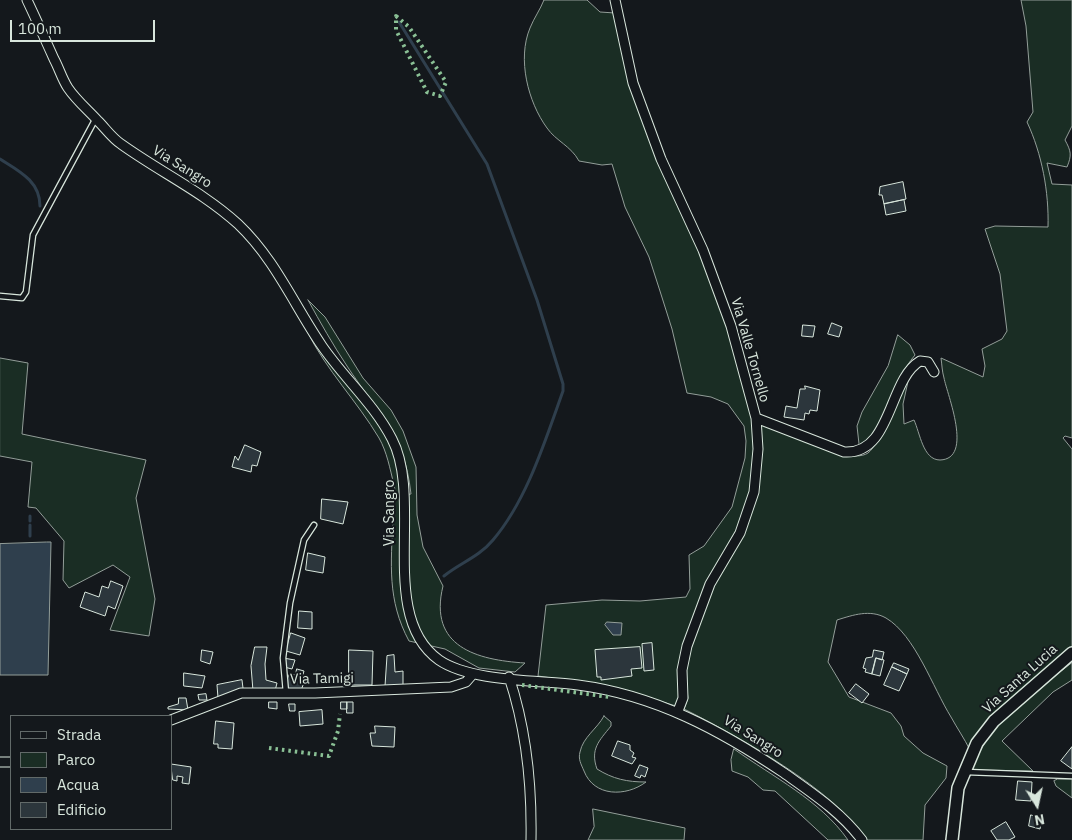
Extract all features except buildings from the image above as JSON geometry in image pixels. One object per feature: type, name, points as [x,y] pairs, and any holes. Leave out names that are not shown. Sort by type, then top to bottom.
[{"type":"street","name":"Via Sangro","points":[[27,0],[68,88],[118,143],[214,203],[259,244],[325,349],[377,414],[393,441],[403,468],[406,495],[403,573],[413,622],[425,646],[437,658],[450,666],[473,674],[582,685],[637,697],[678,711],[716,730],[817,796],[850,825],[862,840]]},
{"type":"street","name":"Via Valle Tornello","points":[[615,0],[633,83],[661,159],[703,250],[731,326],[756,418],[758,449],[754,492],[740,533],[710,584],[686,646],[682,670],[683,698],[678,711]]},
{"type":"street","points":[[756,418],[844,452],[855,452],[866,447],[885,422],[912,366],[920,361],[928,362],[934,372]]},
{"type":"street","name":"Via Santa Lucia","points":[[952,840],[958,788],[977,742],[994,720],[1072,653]]},
{"type":"street","name":"Via Tamigi","points":[[172,720],[241,694],[451,687],[466,682],[473,674]]},
{"type":"street","points":[[509,677],[521,713],[530,769],[531,840]]},
{"type":"lane","points":[[0,296],[22,298],[26,292],[33,235],[96,118]]},
{"type":"lane","points":[[286,693],[283,658],[290,602],[304,540],[314,525]]},
{"type":"lane","points":[[965,772],[1072,776]]},
{"type":"green space","points":[[544,0],[587,0],[600,12],[615,13],[631,86],[700,250],[763,425],[845,456],[866,454],[878,440],[909,377],[903,404],[904,424],[914,420],[926,451],[934,459],[940,460],[950,457],[955,449],[957,438],[956,425],[943,375],[941,358],[983,377],[985,366],[982,349],[1002,339],[1007,331],[1000,274],[985,229],[995,226],[1048,227],[1044,173],[1037,147],[1027,122],[1033,112],[1026,26],[1021,0],[1072,0],[1072,126],[1065,140],[1070,150],[1070,159],[1067,167],[1047,163],[1052,184],[1072,185],[1072,438],[1065,436],[1063,438],[1072,449],[1072,647],[1059,657],[970,750],[915,649],[896,626],[886,618],[868,613],[837,620],[828,662],[849,697],[891,713],[901,726],[904,736],[923,753],[947,766],[946,778],[925,805],[923,840],[866,840],[852,821],[833,803],[784,766],[684,709],[688,698],[686,683],[676,706],[608,686],[538,676],[546,605],[602,600],[640,601],[686,597],[690,589],[689,555],[704,546],[732,507],[745,458],[746,441],[744,426],[728,404],[711,397],[687,393],[672,329],[649,257],[625,207],[612,164],[602,165],[579,161],[572,151],[551,133],[534,106],[526,80],[524,53],[530,28]]},
{"type":"green space","points":[[308,300],[325,317],[363,378],[391,410],[403,431],[416,467],[417,515],[423,547],[443,586],[440,607],[443,623],[450,636],[460,646],[474,653],[490,658],[525,663],[515,672],[479,668],[445,649],[409,641],[397,611],[392,581],[395,493],[386,455],[379,438],[323,359],[307,331],[383,430],[393,449],[403,495],[411,494],[403,455],[388,425],[342,358]]},
{"type":"green space","points":[[898,335],[910,345],[915,355],[900,380],[882,420],[865,443],[854,451],[859,444],[857,426],[862,412],[888,366]]},
{"type":"green space","points":[[0,358],[28,363],[22,434],[146,460],[136,498],[155,599],[149,636],[110,630],[130,577],[113,565],[69,588],[63,580],[64,541],[36,508],[28,507],[32,462],[0,456]]},
{"type":"green space","points":[[1072,663],[1072,680],[1053,692],[1002,741],[1033,771],[970,770],[990,733],[1030,695]]},
{"type":"green space","points":[[604,716],[611,722],[611,726],[599,741],[595,751],[597,769],[620,779],[646,782],[638,787],[620,792],[603,790],[589,780],[584,771],[580,762],[580,752],[587,737]]},
{"type":"green space","points":[[734,749],[810,801],[837,826],[848,840],[828,840],[775,791],[763,790],[748,777],[732,771],[731,760]]},
{"type":"green space","points":[[1058,779],[1072,779],[1072,798],[1056,786],[1054,781]]},
{"type":"green space","points":[[593,809],[685,828],[684,840],[588,840],[594,827]]},
{"type":"water","points":[[51,542],[48,675],[0,675],[0,544]]},
{"type":"water","points":[[607,622],[622,623],[621,635],[613,635],[605,625]]},
{"type":"waterway","points":[[399,22],[487,164],[537,300],[563,384],[563,391],[542,450],[516,507],[488,546],[444,576]]},
{"type":"waterway","points":[[0,159],[32,183],[39,197],[40,206]]},
{"type":"waterway","points":[[30,516],[30,521]]},
{"type":"waterway","points":[[30,525],[30,536]]},
{"type":"hedge","points":[[396,16],[409,27],[446,82],[440,96],[427,92],[396,30],[396,16]]},
{"type":"hedge","points":[[522,685],[609,697]]},
{"type":"hedge","points":[[269,748],[329,756],[338,731],[340,714]]}]
